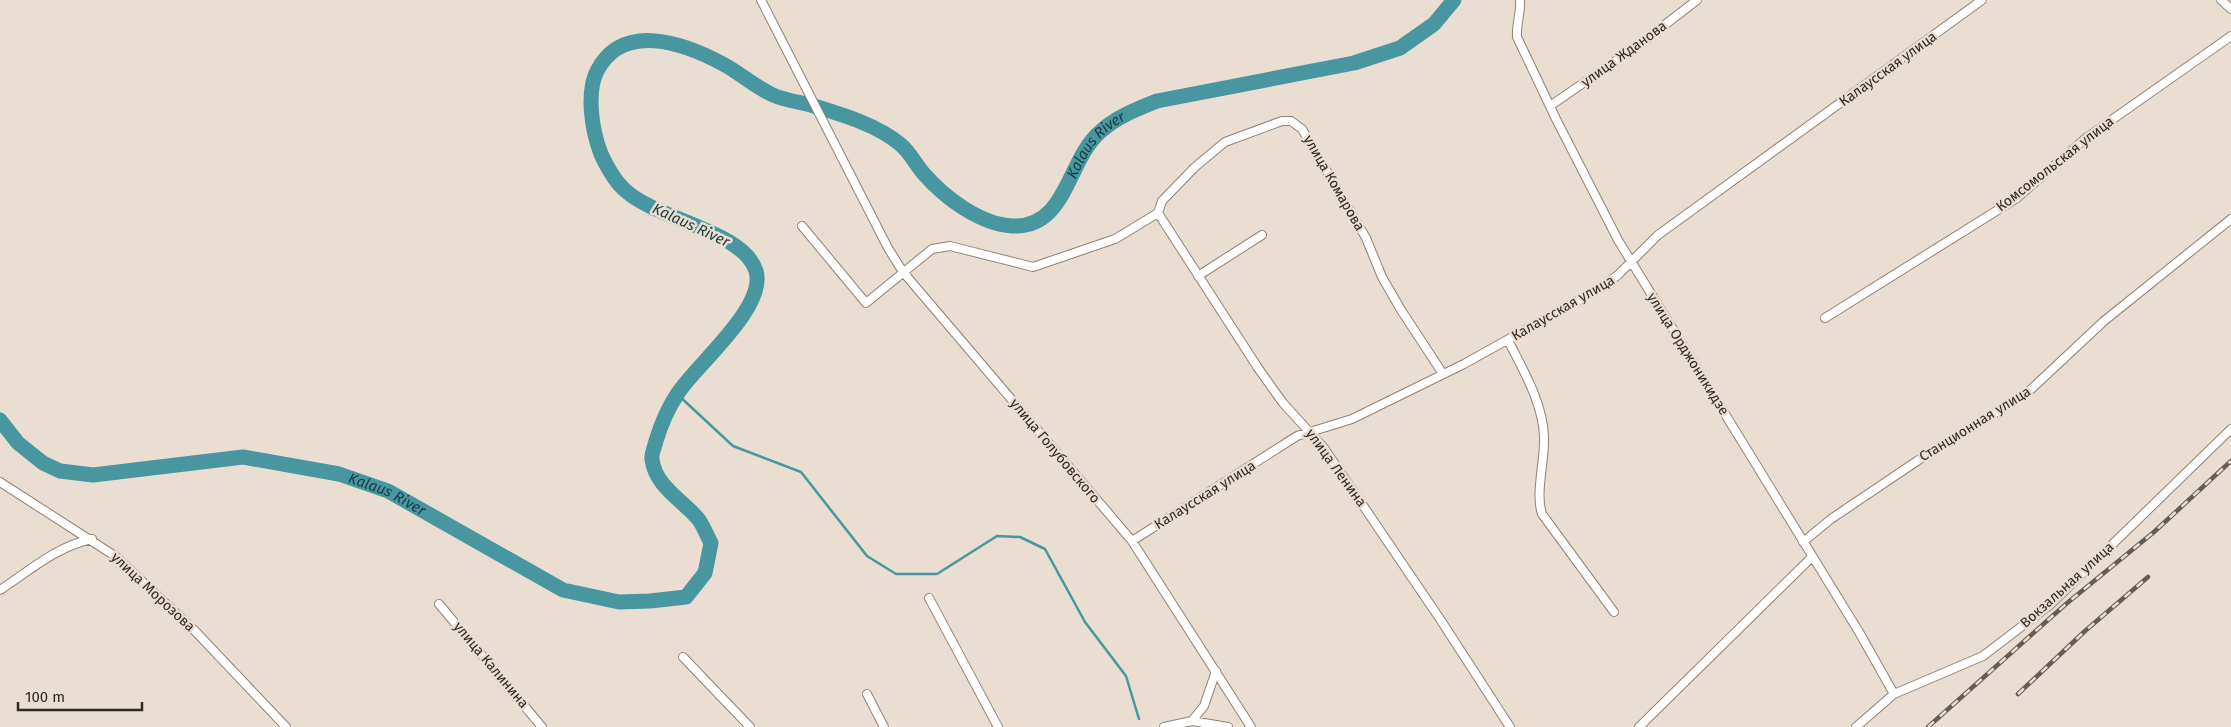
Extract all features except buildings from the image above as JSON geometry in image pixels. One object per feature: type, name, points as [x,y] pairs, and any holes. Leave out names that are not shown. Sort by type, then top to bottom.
[{"type":"street","name":"улица Голубовского","points":[[761,0],[888,248],[903,272],[1132,541],[1251,727]]},
{"type":"street","name":"улица Орджоникидзе","points":[[1520,0],[1521,13],[1516,28],[1517,36],[1550,106],[1631,261],[1864,640],[1894,694]]},
{"type":"street","name":"улица Жданова","points":[[1550,106],[1640,44],[1697,0]]},
{"type":"street","name":"Калаусская улица","points":[[1132,541],[1287,442],[1352,419],[1508,340],[1600,288],[1618,275],[1658,235],[1982,0]]},
{"type":"street","points":[[2221,0],[2231,9]]},
{"type":"street","name":"Комсомольская улица","points":[[1825,318],[2016,198],[2086,138],[2231,36]]},
{"type":"street","name":"улица Комарова","points":[[802,226],[866,303],[903,272],[932,250],[941,246],[950,246],[1033,267],[1115,239],[1158,213],[1162,201],[1195,167],[1225,142],[1282,121],[1297,124],[1302,129],[1366,238],[1382,277],[1401,310],[1443,374]]},
{"type":"street","name":"улица Ленина","points":[[1158,213],[1283,403],[1311,432],[1440,619],[1510,727]]},
{"type":"street","name":"Станционная улица","points":[[1803,542],[1831,519],[1917,461],[2026,394],[2104,321],[2231,219]]},
{"type":"street","points":[[1198,276],[1262,234]]},
{"type":"street","points":[[1508,340],[1526,377],[1543,421],[1543,461],[1538,502],[1542,514],[1614,612]]},
{"type":"street","name":"Вокзальная улица","points":[[1856,727],[1894,694],[1983,656],[2051,604],[2231,429]]},
{"type":"street","name":"улица Морозова","points":[[0,482],[92,539],[115,556],[196,632],[286,727]]},
{"type":"street","points":[[0,590],[56,553],[77,542],[92,539]]},
{"type":"street","points":[[1639,727],[1812,556]]},
{"type":"street","points":[[928,598],[998,727]]},
{"type":"street","name":"улица Калинина","points":[[439,604],[542,727]]},
{"type":"street","points":[[684,657],[750,727]]},
{"type":"street","points":[[1192,721],[1204,706],[1216,671]]},
{"type":"street","points":[[867,694],[884,727]]},
{"type":"street","points":[[1164,727],[1192,721],[1228,727]]},
{"type":"waterway","name":"Kalaus River","points":[[0,420],[18,443],[43,463],[60,471],[93,475],[243,457],[339,474],[388,491],[563,590],[619,602],[686,597],[705,573],[711,543],[699,520],[658,478],[652,459],[653,452],[663,422],[678,393],[728,335],[751,301],[757,285],[756,271],[748,257],[735,246],[718,236],[640,201],[626,191],[615,179],[601,154],[595,134],[591,101],[597,71],[608,55],[622,46],[638,41],[655,41],[691,49],[729,68],[773,95],[834,112],[880,131],[904,147],[932,183],[964,208],[988,220],[1012,226],[1030,224],[1044,217],[1064,191],[1089,144],[1106,127],[1127,114],[1157,101],[1354,63],[1400,48],[1434,24],[1454,0]]},
{"type":"waterway","points":[[677,394],[733,446],[801,472],[867,556],[896,574],[937,574],[997,536],[1020,537],[1045,549],[1085,622],[1126,676],[1139,719]]},
{"type":"railway","points":[[1928,727],[2066,604],[2154,532],[2231,461]]},
{"type":"railway","points":[[2018,694],[2085,631],[2148,577]]}]
